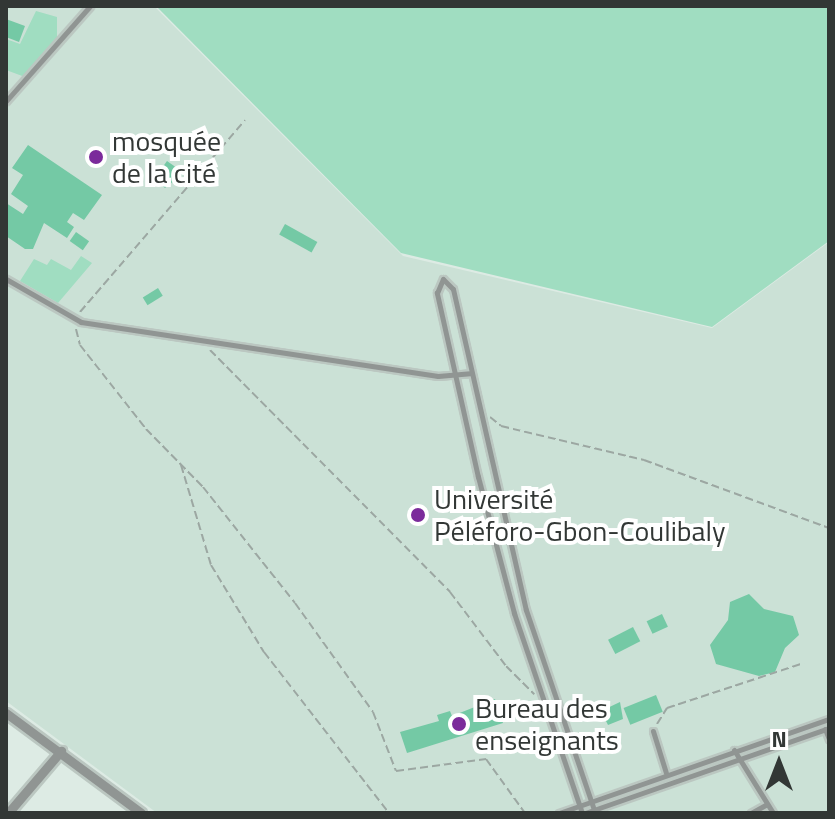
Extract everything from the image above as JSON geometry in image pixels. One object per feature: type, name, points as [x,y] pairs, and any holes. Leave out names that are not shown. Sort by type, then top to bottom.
[{"type":"street","points":[[6,713],[141,813]]},
{"type":"street","points":[[8,813],[61,751]]},
{"type":"lane","points":[[6,101],[90,6]]},
{"type":"lane","points":[[6,279],[76,319],[454,375],[470,373]]},
{"type":"lane","points":[[594,811],[526,610],[477,406],[453,289],[443,279],[437,293],[454,375],[514,613],[578,804],[584,813],[594,811],[827,728],[829,739]]},
{"type":"lane","points":[[514,613],[526,610]]},
{"type":"lane","points":[[559,813],[590,799],[829,719]]},
{"type":"lane","points":[[787,721],[790,731]]},
{"type":"lane","points":[[653,731],[666,773]]},
{"type":"lane","points":[[734,750],[773,813]]},
{"type":"lane","points":[[751,813],[767,804]]},
{"type":"path","points":[[245,120],[76,319],[80,345],[295,603],[373,712],[396,771],[486,759],[525,813]]},
{"type":"path","points":[[204,338],[212,355],[450,592],[520,682],[545,700]]},
{"type":"path","points":[[477,406],[501,426],[644,460],[829,528]]},
{"type":"path","points":[[180,463],[211,565],[264,652],[389,813]]},
{"type":"path","points":[[653,731],[667,708],[804,663]]},
{"type":"shaded area","name":"Université Péléforo-Gbon-Coulibaly","points":[[6,6],[154,6],[403,256],[712,328],[829,242],[829,813],[157,813],[6,701]]},
{"type":"green space","points":[[156,6],[829,6],[829,241],[712,327],[401,253]]},
{"type":"green space","points":[[36,11],[57,17],[57,40],[25,77],[6,70],[6,39],[20,44]]},
{"type":"green space","points":[[81,256],[92,263],[58,303],[20,281],[34,259],[47,265],[51,259],[71,270]]},
{"type":"building","points":[[6,19],[25,26],[19,42],[6,37]]},
{"type":"building","points":[[28,145],[102,195],[84,220],[73,213],[67,222],[74,227],[67,238],[44,223],[33,249],[25,249],[6,236],[6,203],[23,214],[28,206],[11,194],[23,175],[12,168]]},
{"type":"building","name":"mosquée de la cité","points":[[93,148],[106,157],[100,166],[87,157]]},
{"type":"building","points":[[167,161],[184,173],[165,188],[154,179]]},
{"type":"building","points":[[285,224],[317,242],[312,252],[279,234]]},
{"type":"building","points":[[76,232],[89,241],[83,250],[70,241]]},
{"type":"building","points":[[158,288],[163,296],[148,305],[143,298]]},
{"type":"building","points":[[749,594],[764,609],[793,616],[799,635],[785,648],[775,672],[759,676],[716,664],[710,645],[728,620],[730,602]]},
{"type":"building","points":[[662,614],[668,627],[653,634],[647,621]]},
{"type":"building","points":[[633,627],[640,641],[615,654],[608,640]]},
{"type":"building","points":[[656,695],[663,712],[630,725],[624,708]]},
{"type":"building","points":[[495,699],[503,723],[407,753],[400,732],[439,721],[437,715],[450,711],[452,716]]},
{"type":"building","points":[[620,702],[623,719],[608,725],[601,711]]},
{"type":"place","name":"mosquée de la cité","points":[[96,157]]},
{"type":"place","name":"Université Péléforo-Gbon-Coulibaly","points":[[418,515]]},
{"type":"place","name":"Bureau des enseignants","points":[[459,724]]}]
